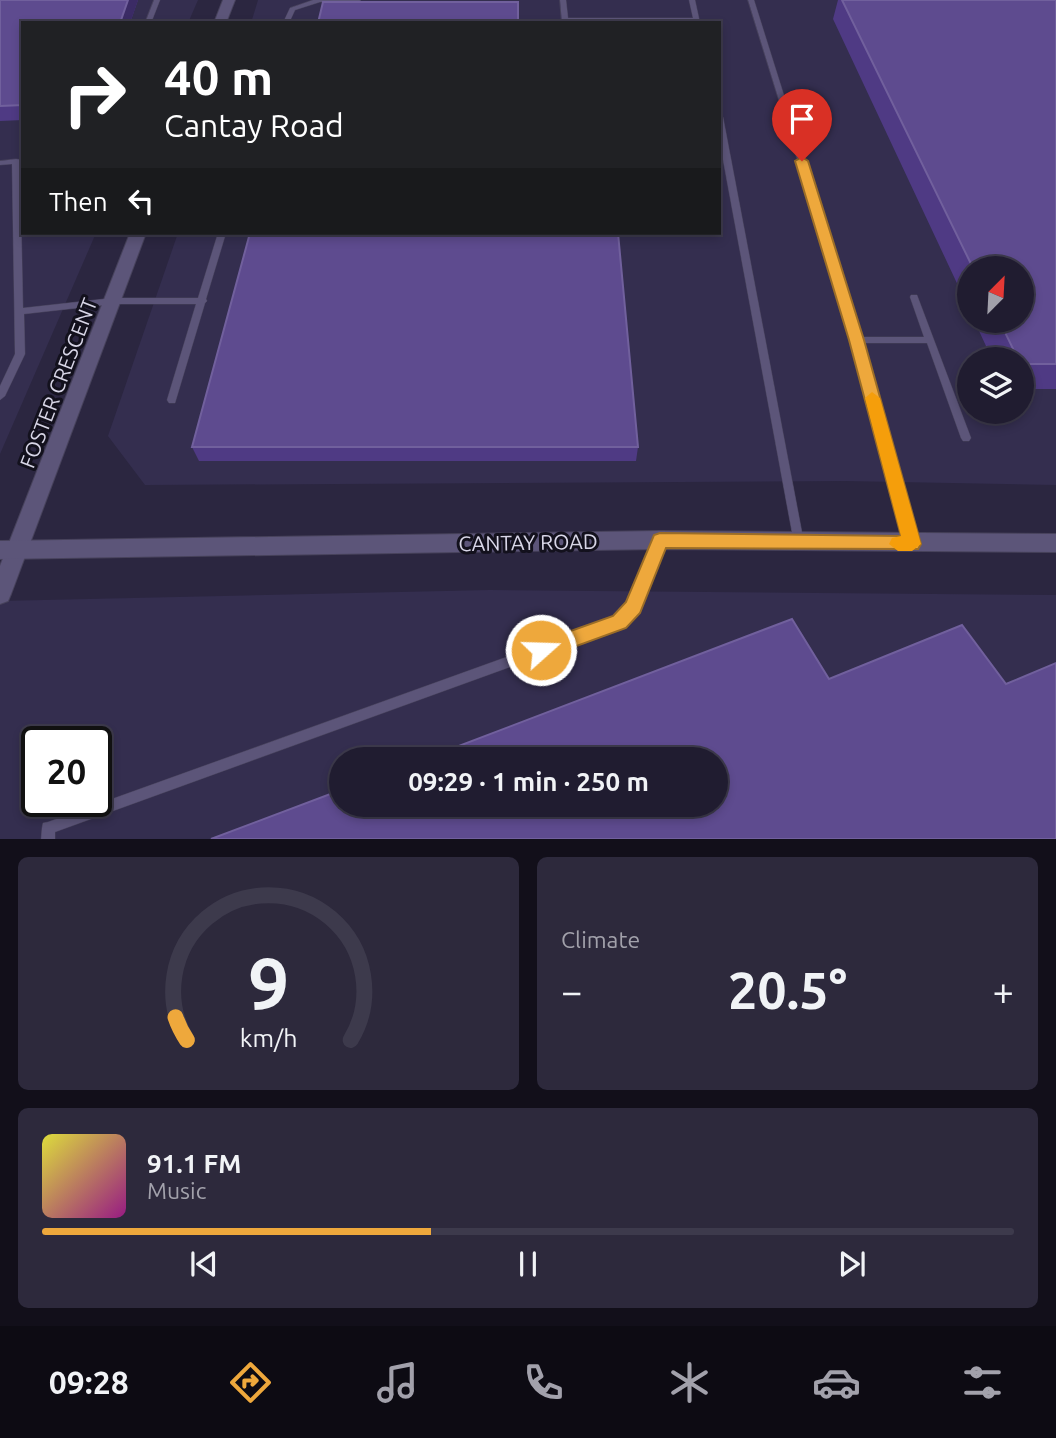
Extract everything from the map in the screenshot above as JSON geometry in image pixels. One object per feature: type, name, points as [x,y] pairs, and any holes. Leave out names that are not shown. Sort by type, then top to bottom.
[{"type":"street","points":[[221,21],[229,0]]},
{"type":"street","name":"FOSTER CRESCENT","points":[[0,594],[9,549],[113,302],[137,235]]},
{"type":"street","name":"CANTAY ROAD","points":[[9,549],[660,540],[1056,543]]},
{"type":"lane","points":[[149,21],[157,0]]},
{"type":"lane","points":[[287,21],[292,9],[319,0],[358,0]]},
{"type":"lane","points":[[563,0],[565,21],[697,21],[692,0]]},
{"type":"lane","points":[[751,0],[857,340],[912,544]]},
{"type":"lane","points":[[721,128],[799,543]]},
{"type":"lane","points":[[0,163],[19,161],[21,311],[20,354],[0,396]]},
{"type":"lane","points":[[172,400],[221,235]]},
{"type":"lane","points":[[914,297],[966,438]]},
{"type":"lane","points":[[21,311],[113,302],[203,300]]},
{"type":"lane","points":[[857,340],[930,340]]},
{"type":"lane","points":[[48,839],[48,828],[619,622],[633,607],[660,540]]},
{"type":"shaded area","points":[[0,0],[198,0],[189,21],[21,21],[21,235],[95,235],[0,454]]},
{"type":"shaded area","points":[[258,0],[1056,0],[1056,485],[845,481],[145,485],[108,436],[177,235],[721,235],[721,21],[252,21]]},
{"type":"shaded area","points":[[490,590],[1056,595],[1056,839],[0,839],[0,601]]},
{"type":"building","points":[[0,0],[128,0],[121,21],[21,21],[21,105],[0,106]]},
{"type":"building","points":[[842,0],[1056,0],[1056,364],[1034,364],[1034,347],[1012,347],[1005,333],[1034,333],[1034,256],[967,256]]},
{"type":"building","points":[[323,2],[518,2],[518,21],[318,21]]},
{"type":"building","points":[[249,235],[618,235],[638,447],[192,447]]},
{"type":"building","points":[[792,619],[829,679],[962,625],[1006,684],[1056,663],[1056,839],[211,839],[329,795],[329,817],[728,817],[728,747],[456,747]]},
{"type":"slow traffic","points":[[872,398],[912,544],[898,544]]},
{"type":"route","points":[[541,650],[619,622],[633,607],[640,583],[660,540],[912,544],[857,340],[802,161]]}]
